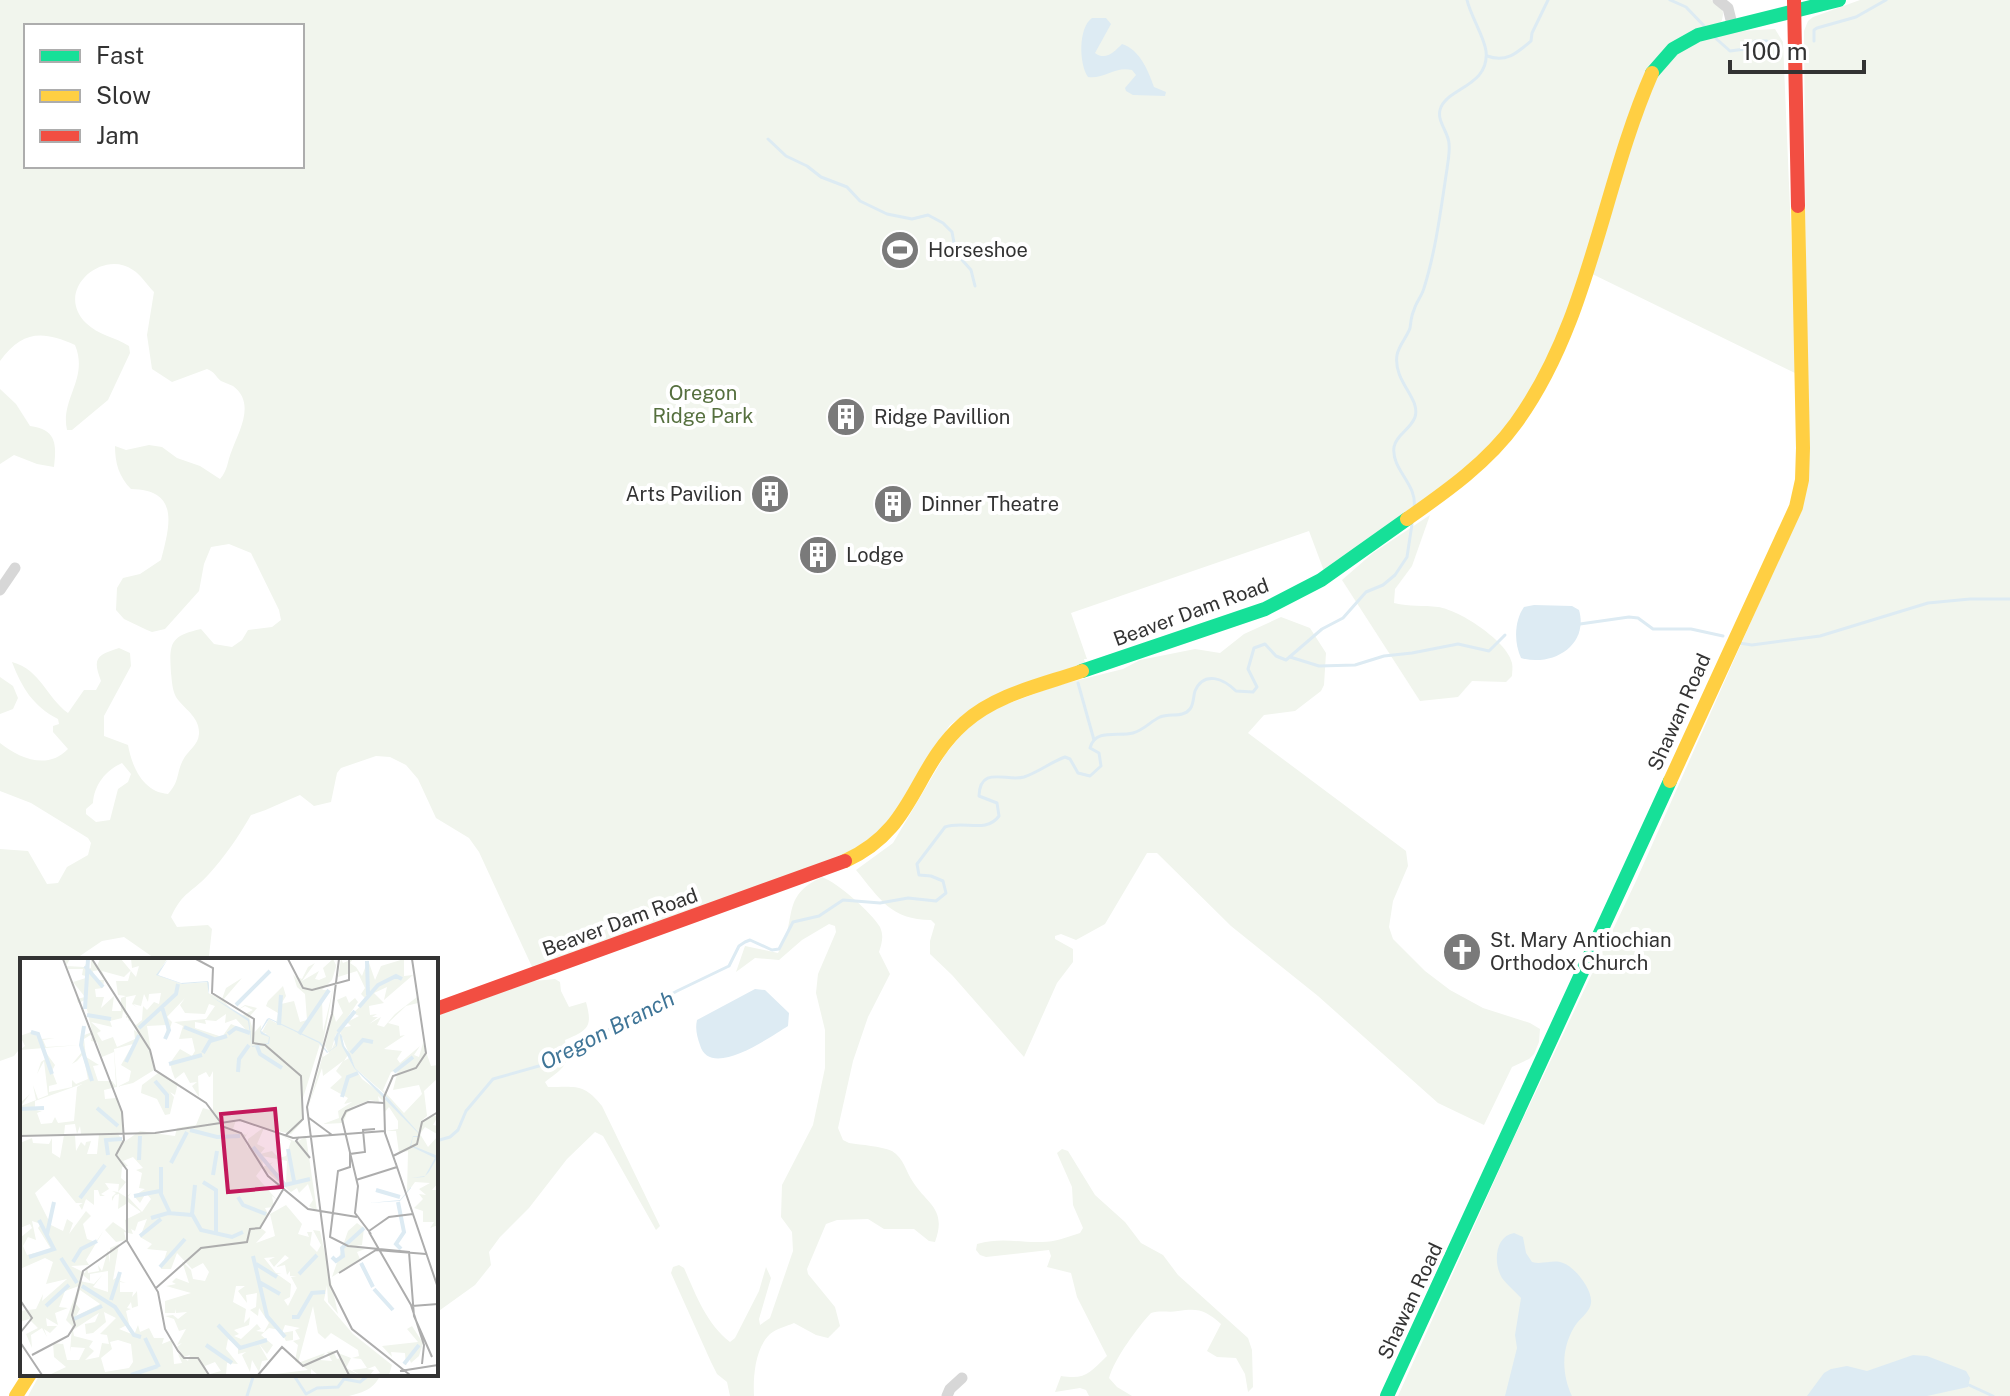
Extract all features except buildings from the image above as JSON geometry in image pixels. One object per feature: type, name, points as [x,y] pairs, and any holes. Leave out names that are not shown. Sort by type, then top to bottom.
[{"type":"street","points":[[1718,0],[1728,8],[1732,24]]},
{"type":"street","name":"Beaver Dam Road","points":[[438,1008],[777,887],[860,853],[887,834],[898,821],[945,742],[977,711],[1006,697],[1265,609],[1321,580],[1421,511],[1461,481],[1498,445],[1543,381],[1577,298],[1626,139],[1653,71],[1686,40],[1794,6],[1839,0]]},
{"type":"street","name":"Shawan Road","points":[[1387,1396],[1796,507],[1802,480],[1803,448],[1794,6]]},
{"type":"street","points":[[0,590],[15,568]]},
{"type":"street","points":[[16,1396],[29,1376]]},
{"type":"street","points":[[947,1396],[962,1378]]},
{"type":"green space","name":"Oregon Ridge Park","points":[[0,0],[1711,0],[1721,7],[1723,13],[1720,32],[1775,29],[1783,42],[1797,374],[1582,269],[1550,357],[1512,422],[1459,477],[1324,571],[1309,531],[1071,613],[1087,659],[1084,659],[1086,666],[975,706],[950,725],[893,819],[873,839],[841,857],[533,969],[479,852],[469,838],[436,818],[418,779],[406,765],[390,757],[376,756],[341,768],[337,773],[331,802],[314,806],[300,795],[251,815],[221,860],[184,897],[171,917],[177,927],[208,925],[212,929],[209,956],[206,958],[154,958],[124,937],[102,941],[77,958],[20,958],[20,1048],[14,1056],[0,1061],[0,849],[28,851],[47,884],[58,883],[67,867],[88,855],[91,843],[88,838],[31,803],[0,791],[0,743],[16,754],[43,761],[68,749],[53,732],[53,726],[59,724],[58,719],[29,695],[12,662],[37,677],[68,713],[84,690],[96,690],[101,681],[97,662],[101,655],[119,648],[130,653],[131,666],[104,716],[104,736],[128,745],[140,777],[152,789],[168,794],[199,734],[194,718],[174,691],[170,663],[174,642],[183,635],[201,629],[214,644],[232,647],[242,640],[248,630],[272,627],[281,620],[251,553],[229,544],[211,547],[199,591],[165,629],[152,632],[124,619],[116,610],[117,588],[123,578],[140,574],[161,560],[168,512],[158,496],[131,489],[123,480],[115,446],[126,450],[149,445],[162,447],[220,479],[245,409],[240,393],[207,369],[172,382],[152,369],[147,335],[154,292],[139,275],[121,265],[108,264],[96,268],[78,286],[75,298],[77,310],[86,323],[129,346],[130,353],[108,400],[72,430],[67,430],[66,419],[79,368],[75,345],[52,337],[33,336],[8,351],[0,361]],"holes":[[[122,763],[131,774],[128,782],[118,789],[110,820],[96,822],[86,814],[102,779],[111,770]]]},
{"type":"green space","points":[[1860,0],[2010,0],[2010,1396],[1398,1396],[1511,1144],[1636,881],[1801,509],[1807,411],[1804,31],[1813,17]]},
{"type":"green space","points":[[0,389],[16,404],[30,426],[50,434],[55,445],[54,467],[14,455],[0,464]]},
{"type":"green space","points":[[1430,515],[1412,566],[1395,589],[1394,603],[1447,609],[1470,620],[1493,637],[1509,655],[1512,676],[1506,682],[1472,681],[1458,697],[1420,701],[1342,580],[1373,553]]},
{"type":"green space","points":[[1281,617],[1310,628],[1326,653],[1324,685],[1321,691],[1295,711],[1264,715],[1248,733],[1406,851],[1408,866],[1393,901],[1389,927],[1393,939],[1425,971],[1450,990],[1483,1008],[1540,1029],[1534,1054],[1512,1067],[1484,1125],[1438,1103],[1318,996],[1231,926],[1157,853],[1147,853],[1105,924],[1076,940],[1061,934],[1055,936],[1055,939],[1073,949],[1073,962],[1057,983],[1024,1057],[930,954],[935,924],[931,920],[896,912],[880,899],[856,870],[893,843],[945,755],[965,730],[991,710],[1059,685],[1123,669],[1140,660],[1195,649],[1220,653],[1244,634]]},
{"type":"green space","points":[[0,677],[13,686],[18,698],[13,709],[0,714]]},
{"type":"green space","points":[[822,877],[854,899],[880,927],[882,940],[879,952],[890,974],[868,1017],[853,1061],[838,1128],[843,1140],[849,1143],[882,1148],[896,1154],[934,1208],[939,1222],[938,1231],[935,1242],[914,1229],[884,1229],[868,1219],[837,1220],[826,1224],[807,1269],[835,1307],[840,1326],[828,1338],[794,1323],[772,1332],[758,1355],[754,1396],[730,1396],[727,1382],[717,1374],[671,1273],[673,1267],[679,1265],[684,1268],[708,1317],[730,1342],[759,1291],[766,1267],[771,1278],[760,1325],[770,1318],[793,1251],[792,1232],[781,1217],[782,1185],[813,1125],[825,1068],[825,1030],[816,993],[818,974],[836,932],[835,926],[829,924],[802,940],[779,960],[755,958],[736,972],[745,946],[778,953],[795,901],[809,885]]},
{"type":"green space","points":[[555,979],[560,982],[569,1007],[586,1002],[587,1027],[565,1040],[567,1055],[564,1065],[545,1082],[548,1087],[584,1090],[602,1106],[660,1226],[656,1230],[603,1136],[595,1132],[567,1159],[529,1208],[500,1237],[489,1252],[491,1265],[475,1285],[438,1312],[438,1015],[534,981]]},
{"type":"green space","points":[[1062,1149],[1068,1151],[1095,1195],[1125,1222],[1141,1243],[1163,1255],[1178,1275],[1248,1338],[1252,1350],[1253,1387],[1248,1392],[1245,1374],[1236,1358],[1217,1357],[1207,1351],[1221,1324],[1206,1313],[1191,1310],[1151,1313],[1127,1344],[1109,1378],[1132,1396],[1089,1396],[1086,1390],[1080,1388],[1055,1392],[1061,1376],[1087,1374],[1107,1356],[1077,1297],[1071,1273],[1047,1267],[1051,1256],[1049,1250],[986,1257],[976,1250],[977,1244],[986,1242],[1047,1242],[1080,1233],[1083,1228],[1073,1205],[1072,1187],[1057,1153]]},
{"type":"green space","points":[[39,1376],[380,1376],[368,1389],[349,1396],[28,1396]]},
{"type":"shaded area","points":[[1092,18],[1106,18],[1111,24],[1095,53],[1106,56],[1122,44],[1128,47],[1142,61],[1154,87],[1166,92],[1165,96],[1133,95],[1126,91],[1125,88],[1136,75],[1132,70],[1088,77],[1081,46],[1084,30]]},
{"type":"shaded area","points":[[1572,606],[1579,610],[1579,634],[1566,650],[1556,656],[1533,660],[1521,658],[1516,639],[1518,619],[1524,607]]},
{"type":"shaded area","points":[[755,989],[765,990],[789,1013],[788,1026],[741,1053],[715,1058],[706,1055],[698,1039],[697,1020]]},
{"type":"shaded area","points":[[1514,1233],[1523,1237],[1526,1253],[1532,1262],[1568,1265],[1589,1292],[1590,1306],[1577,1323],[1565,1350],[1566,1378],[1572,1396],[1505,1396],[1517,1348],[1515,1335],[1521,1298],[1502,1278],[1497,1258],[1503,1239]]},
{"type":"shaded area","points":[[1913,1355],[1927,1356],[1966,1371],[1970,1378],[1968,1387],[1927,1396],[1807,1396],[1824,1373],[1831,1369],[1847,1366],[1867,1371]]},
{"type":"waterway","name":"Oregon Branch","points":[[1414,508],[1412,492],[1394,455],[1395,443],[1413,421],[1416,410],[1399,373],[1397,355],[1423,291],[1438,229],[1449,150],[1440,110],[1450,97],[1475,80],[1485,63],[1485,45],[1467,0]]},
{"type":"waterway","points":[[1487,56],[1506,57],[1531,41],[1548,0]]},
{"type":"waterway","points":[[1670,0],[1686,7],[1707,29]]},
{"type":"waterway","points":[[1814,41],[1814,30],[1817,28],[1856,17],[1886,0]]},
{"type":"waterway","points":[[1712,35],[1730,51],[1745,49],[1755,41],[1767,41]]},
{"type":"waterway","points":[[768,139],[786,156],[821,177],[847,187],[860,201],[887,214],[912,219],[928,215],[943,223],[952,232],[956,253],[971,270],[975,286]]},
{"type":"waterway","name":"Oregon Branch","points":[[438,1140],[450,1137],[458,1130],[466,1111],[493,1079],[546,1064],[587,1035],[620,1027],[637,1013],[729,966],[739,946],[745,942],[750,940],[772,950],[779,949],[793,922],[819,916],[843,900],[880,903],[908,898],[936,901],[946,893],[943,881],[919,875],[917,864],[945,827],[981,826],[999,816],[997,803],[979,796],[984,781],[996,777],[1024,777],[1065,757],[1070,759],[1078,773],[1090,776],[1101,766],[1099,753],[1090,748],[1097,738],[1108,734],[1133,733],[1160,717],[1187,712],[1195,691],[1204,680],[1214,679],[1236,691],[1253,692],[1257,687],[1248,669],[1254,648],[1265,644],[1276,656],[1286,660],[1322,629],[1343,618],[1366,592],[1383,585],[1395,575],[1407,557],[1412,524]]},
{"type":"waterway","points":[[1739,643],[1752,645],[1820,636],[1928,603],[2010,599]]},
{"type":"waterway","points":[[1580,624],[1629,617],[1638,618],[1653,629],[1691,629],[1723,636]]},
{"type":"waterway","points":[[1290,657],[1319,666],[1355,665],[1384,656],[1458,644],[1489,651],[1505,635]]},
{"type":"waterway","points":[[1078,683],[1094,740]]},
{"type":"waterway","name":"Oregon Branch","points":[[247,1396],[253,1376]]},
{"type":"waterway","name":"Oregon Branch","points":[[294,1376],[306,1394],[317,1388],[338,1387],[344,1379],[360,1382],[368,1376]]},
{"type":"waterway","points":[[1969,1385],[1993,1396]]},
{"type":"traffic: fast","points":[[1652,73],[1673,49],[1698,35],[1839,0]]},
{"type":"traffic: fast","points":[[1082,671],[1265,609],[1321,580],[1407,519]]},
{"type":"traffic: fast","points":[[1387,1396],[1670,781]]},
{"type":"traffic: slow","points":[[1407,519],[1452,487],[1493,451],[1516,423],[1541,383],[1578,297],[1620,161],[1652,73]]},
{"type":"traffic: slow","points":[[1670,781],[1796,507],[1802,480],[1803,448],[1798,206]]},
{"type":"traffic: slow","points":[[845,861],[868,848],[886,832],[900,815],[933,759],[964,723],[1005,697],[1082,671]]},
{"type":"traffic: slow","points":[[16,1396],[29,1376]]},
{"type":"traffic: jam","points":[[1794,0],[1798,206]]},
{"type":"traffic: jam","points":[[438,1008],[845,861]]},
{"type":"place","name":"Horseshoe","points":[[900,250]]},
{"type":"place","name":"Ridge Pavillion","points":[[846,417]]},
{"type":"place","name":"Arts Pavilion","points":[[770,494]]},
{"type":"place","name":"Dinner Theatre","points":[[893,504]]},
{"type":"place","name":"Lodge","points":[[818,555]]},
{"type":"place","name":"St. Mary Antiochian Orthodox Church","points":[[1462,952]]}]
